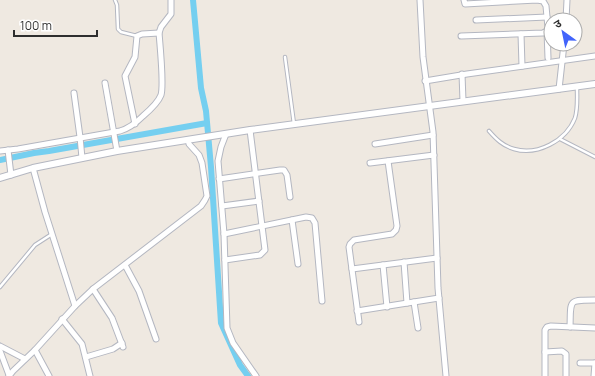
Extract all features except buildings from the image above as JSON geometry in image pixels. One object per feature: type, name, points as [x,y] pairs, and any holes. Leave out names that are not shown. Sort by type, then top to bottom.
[{"type":"street","points":[[0,151],[8,153],[80,137],[114,132],[126,129],[135,124],[159,99],[162,92],[159,33],[161,27],[171,14],[170,0]]},
{"type":"street","points":[[420,0],[420,23],[425,81],[430,105],[433,135],[439,298],[446,376]]},
{"type":"street","points":[[464,0],[465,4],[537,0],[544,1],[546,6]]},
{"type":"street","points":[[547,0],[547,12]]},
{"type":"street","points":[[566,12],[567,0]]},
{"type":"street","points":[[476,20],[543,17]]},
{"type":"street","points":[[135,124],[125,76],[135,57],[137,36],[142,34],[159,33]]},
{"type":"street","points":[[461,36],[543,33]]},
{"type":"street","points":[[521,34],[522,66]]},
{"type":"street","points":[[548,52],[548,58]]},
{"type":"street","points":[[559,89],[564,52]]},
{"type":"street","points":[[425,81],[462,74],[595,56]]},
{"type":"street","points":[[462,74],[463,101]]},
{"type":"street","points":[[105,83],[117,148]]},
{"type":"street","points":[[0,178],[33,168],[82,158],[117,148],[188,140],[430,105],[595,84]]},
{"type":"street","points":[[74,93],[82,158]]},
{"type":"street","points":[[225,260],[262,254],[265,248],[250,130]]},
{"type":"street","points":[[224,134],[219,154],[219,179],[224,234],[228,332],[233,343],[256,376]]},
{"type":"street","points":[[376,144],[433,135]]},
{"type":"street","points":[[0,351],[9,376],[35,350],[62,319],[93,289],[201,206],[205,200],[207,190],[201,158],[189,144],[188,140]]},
{"type":"street","points":[[8,153],[12,175]]},
{"type":"street","points":[[370,163],[434,155]]},
{"type":"street","points":[[359,322],[349,247],[351,242],[354,240],[392,234],[397,228],[388,161]]},
{"type":"street","points":[[33,168],[75,306]]},
{"type":"street","points":[[219,179],[284,170],[287,175],[290,197]]},
{"type":"street","points":[[222,206],[259,201]]},
{"type":"street","points":[[224,234],[310,217],[314,220],[322,301]]},
{"type":"street","points":[[292,220],[298,264]]},
{"type":"street","points":[[352,269],[437,258]]},
{"type":"street","points":[[404,262],[407,304]]},
{"type":"street","points":[[125,265],[139,291],[156,339]]},
{"type":"street","points":[[383,265],[387,307]]},
{"type":"street","points":[[86,357],[122,345],[108,311],[93,289]]},
{"type":"street","points":[[357,311],[439,298]]},
{"type":"street","points":[[570,327],[571,306],[573,302],[576,300],[595,300]]},
{"type":"street","points":[[414,302],[418,328]]},
{"type":"street","points":[[62,319],[82,344],[90,376]]},
{"type":"street","points":[[545,376],[547,326],[595,328]]},
{"type":"street","points":[[0,346],[25,359]]},
{"type":"street","points":[[35,350],[49,376]]},
{"type":"street","points":[[545,352],[562,351],[566,354],[566,376]]},
{"type":"street","points":[[580,363],[595,363],[594,376]]},
{"type":"lane","points":[[115,0],[117,5],[118,29],[121,32],[137,36]]},
{"type":"lane","points":[[285,57],[294,124]]},
{"type":"lane","points":[[489,131],[504,145],[514,149],[526,151],[548,145],[560,138],[568,130],[575,117],[578,107],[577,87]]},
{"type":"lane","points":[[560,138],[595,157]]},
{"type":"lane","points":[[0,287],[35,245],[52,234]]},
{"type":"waterway","points":[[193,0],[201,88],[206,111],[211,167],[221,323],[240,365],[248,376]]},
{"type":"waterway","points":[[0,160],[207,123]]}]
